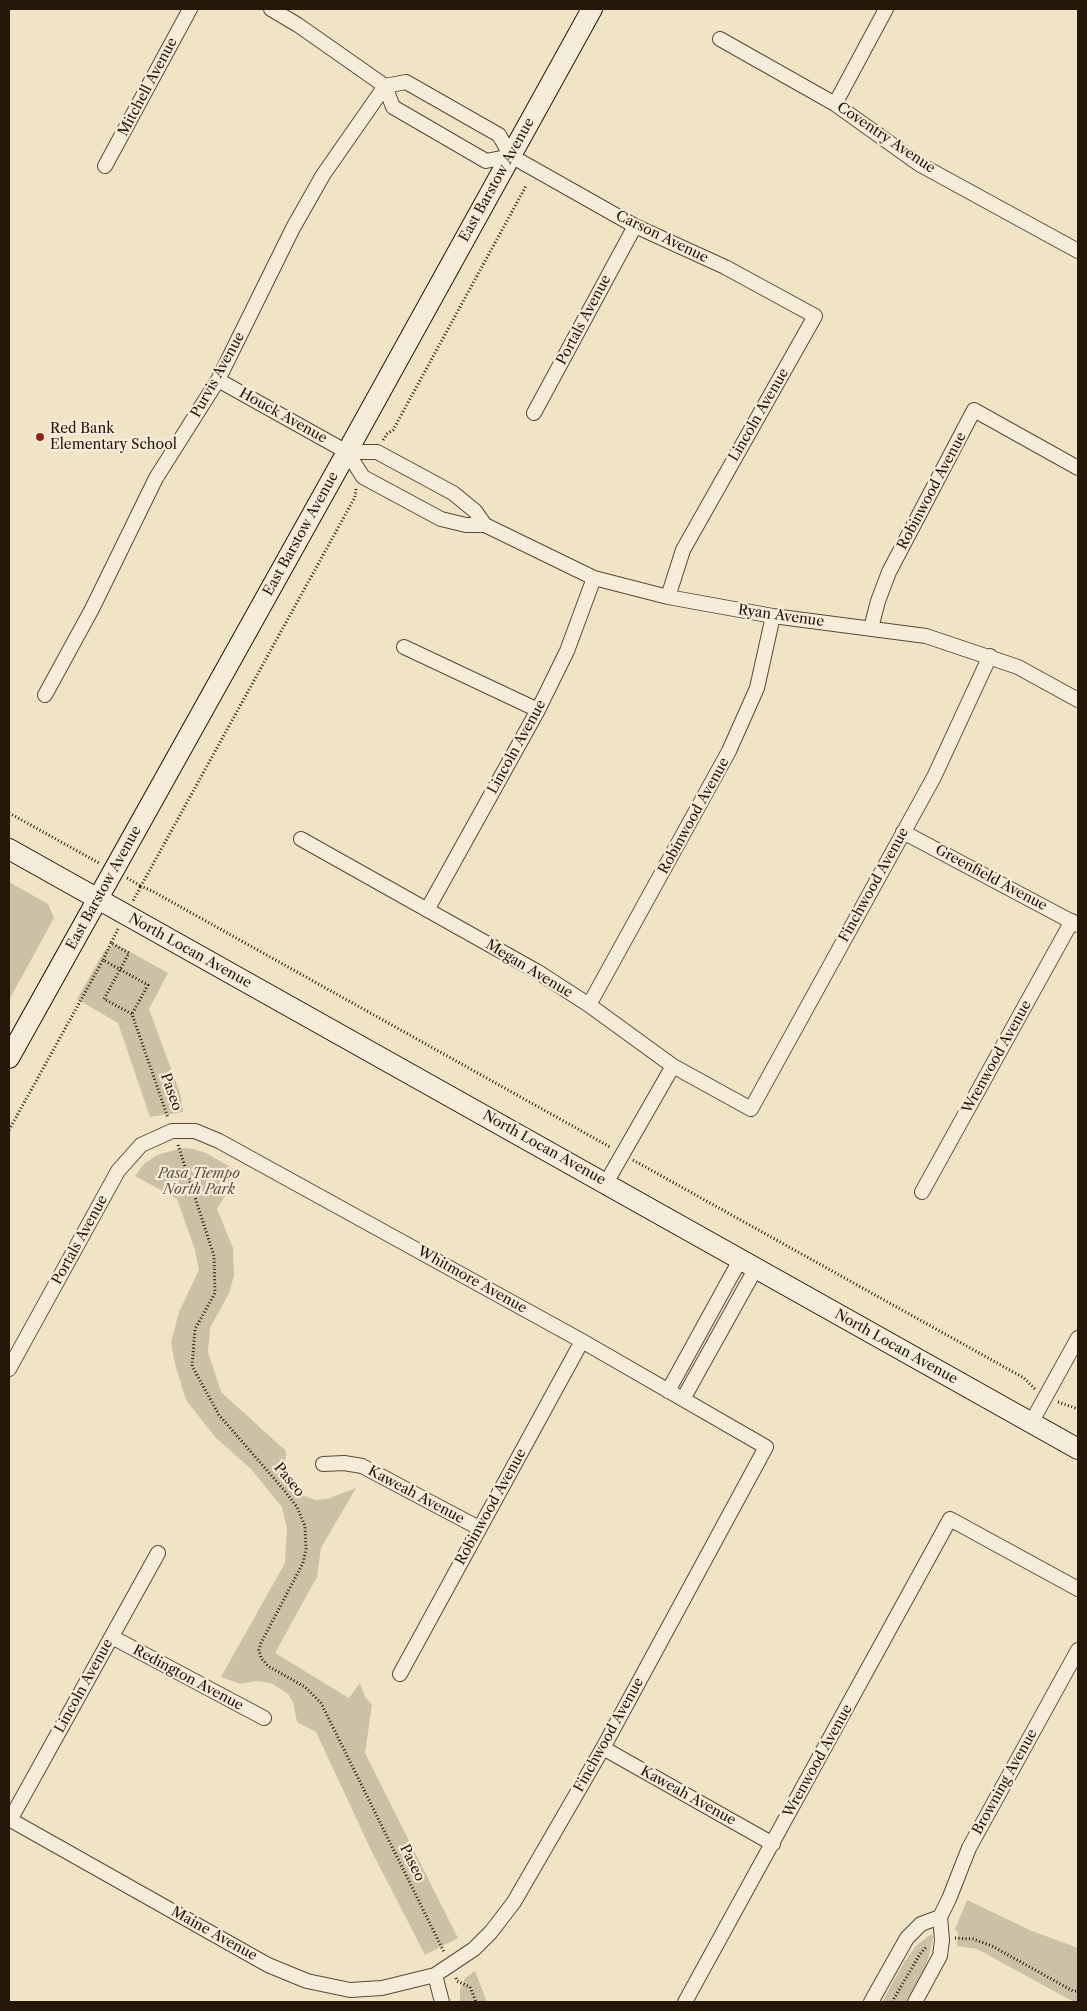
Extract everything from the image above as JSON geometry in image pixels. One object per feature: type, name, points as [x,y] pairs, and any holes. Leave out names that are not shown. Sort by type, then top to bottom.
[{"type":"street","name":"Mitchell Avenue","points":[[105,166],[190,9]]},
{"type":"street","points":[[271,9],[298,25],[385,86],[392,107],[486,161],[511,156]]},
{"type":"street","name":"East Barstow Avenue","points":[[9,1058],[348,452],[592,9]]},
{"type":"street","points":[[836,104],[886,9]]},
{"type":"street","name":"Coventry Avenue","points":[[720,39],[836,104],[919,164],[1078,251]]},
{"type":"street","name":"Carson Avenue","points":[[385,86],[406,82],[498,135],[511,156],[635,226],[725,267],[816,316]]},
{"type":"street","name":"Purvis Avenue","points":[[44,695],[92,609],[156,478],[218,380],[292,228],[323,174],[385,86]]},
{"type":"street","name":"Portals Avenue","points":[[534,413],[635,226]]},
{"type":"street","name":"Lincoln Avenue","points":[[668,597],[683,550],[816,316]]},
{"type":"street","name":"Houck Avenue","points":[[218,380],[348,452]]},
{"type":"street","name":"Robinwood Avenue","points":[[871,628],[878,601],[889,572],[974,410],[1078,468]]},
{"type":"street","points":[[348,452],[363,477]]},
{"type":"street","name":"Ryan Avenue","points":[[348,452],[377,452],[453,493],[475,511],[485,525]]},
{"type":"street","name":"Ryan Avenue","points":[[363,477],[441,519],[466,525],[485,525],[594,578],[668,597],[774,616],[926,636],[1018,667],[1078,700]]},
{"type":"street","name":"Lincoln Avenue","points":[[427,910],[538,710],[567,651],[594,578]]},
{"type":"street","name":"Robinwood Avenue","points":[[589,1005],[730,750],[757,688],[774,616]]},
{"type":"street","points":[[404,647],[538,710]]},
{"type":"street","name":"Finchwood Avenue","points":[[751,1109],[954,737],[990,656]]},
{"type":"street","name":"Greenfield Avenue","points":[[903,832],[1075,923]]},
{"type":"street","name":"Megan Avenue","points":[[301,839],[538,972],[589,1005],[673,1066],[751,1109]]},
{"type":"street","name":"North Locan Avenue","points":[[9,849],[1078,1449]]},
{"type":"street","name":"Wrenwood Avenue","points":[[922,1192],[1075,923]]},
{"type":"street","points":[[606,1183],[673,1066]]},
{"type":"street","name":"Whitmore Avenue","points":[[172,1132],[194,1131],[219,1141],[582,1341],[766,1447]]},
{"type":"street","name":"Portals Avenue","points":[[9,1369],[118,1172],[141,1145],[172,1132]]},
{"type":"street","points":[[668,1391],[748,1264]]},
{"type":"street","points":[[683,1399],[748,1264]]},
{"type":"street","points":[[1031,1423],[1078,1338]]},
{"type":"street","name":"Robinwood Avenue","points":[[400,1674],[582,1341]]},
{"type":"street","name":"Finchwood Avenue","points":[[435,1975],[474,1949],[491,1932],[514,1902],[603,1748],[766,1447]]},
{"type":"street","name":"Kaweah Avenue","points":[[322,1464],[344,1463],[362,1466],[479,1528]]},
{"type":"street","name":"Wrenwood Avenue","points":[[686,2002],[950,1519],[1078,1589]]},
{"type":"street","name":"Lincoln Avenue","points":[[10,1820],[158,1553]]},
{"type":"street","name":"Redington Avenue","points":[[112,1637],[264,1718]]},
{"type":"street","name":"Browning Avenue","points":[[940,1917],[949,1900],[969,1848],[1078,1650]]},
{"type":"street","name":"Kaweah Avenue","points":[[603,1748],[773,1844]]},
{"type":"street","name":"Maine Avenue","points":[[10,1820],[268,1965],[307,1982],[350,1990],[382,1988],[435,1975]]},
{"type":"street","points":[[871,2002],[907,1938],[921,1924],[940,1917],[942,1940],[940,1956],[915,2002]]},
{"type":"street","points":[[435,1975],[442,2002]]},
{"type":"path","points":[[377,452],[387,434],[393,430],[526,186]]},
{"type":"path","points":[[363,477],[355,492],[355,497],[141,886],[609,1146]]},
{"type":"path","points":[[9,1130],[111,943]]},
{"type":"path","points":[[103,960],[120,970],[148,985],[132,1014],[104,999],[120,970],[129,953]]},
{"type":"path","name":"Paseo","points":[[132,1014],[214,1256],[214,1293],[195,1329],[192,1366],[219,1415],[284,1490],[296,1506],[305,1526],[306,1549],[303,1563],[261,1644],[259,1650],[261,1658],[268,1666],[305,1687],[321,1704],[457,1981],[470,1987],[476,2002]]},
{"type":"path","points":[[643,1165],[1024,1378],[1031,1387]]},
{"type":"path","points":[[1064,1405],[1078,1409]]},
{"type":"path","points":[[892,2002],[926,1947],[942,1940],[961,1937],[982,1942],[1078,1991]]},
{"type":"green space","points":[[9,882],[48,904],[54,918],[9,1000]]},
{"type":"green space","points":[[116,944],[168,973],[149,1009],[181,1096],[183,1112],[150,1117],[118,1023],[77,999],[105,950]]},
{"type":"green space","name":"Pasa Tiempo North Park","points":[[182,1148],[206,1153],[239,1172],[217,1209],[233,1248],[234,1276],[229,1293],[210,1328],[208,1352],[221,1392],[286,1451],[285,1464],[290,1480],[304,1496],[316,1500],[327,1499],[356,1488],[321,1548],[317,1577],[275,1653],[349,1698],[360,1683],[365,1697],[372,1705],[365,1753],[458,1938],[425,1955],[370,1848],[316,1732],[297,1722],[293,1702],[288,1694],[271,1683],[256,1681],[240,1684],[221,1677],[285,1563],[287,1530],[282,1507],[251,1469],[215,1437],[186,1400],[175,1364],[171,1342],[179,1312],[199,1270],[195,1250],[177,1199],[135,1176],[144,1164],[157,1155]]},
{"type":"green space","points":[[967,1900],[1032,1931],[1078,1948],[1078,2002],[1074,2002],[977,1949],[957,1946],[958,1933],[955,1929]]},
{"type":"green space","points":[[931,1934],[933,1936],[930,1953],[924,1971],[906,2002],[882,2002],[905,1961],[916,1946]]},
{"type":"green space","points":[[475,1971],[487,2002],[460,2002],[460,1990],[465,1978]]},
{"type":"place","name":"Red Bank Elementary School","points":[[40,437]]}]
